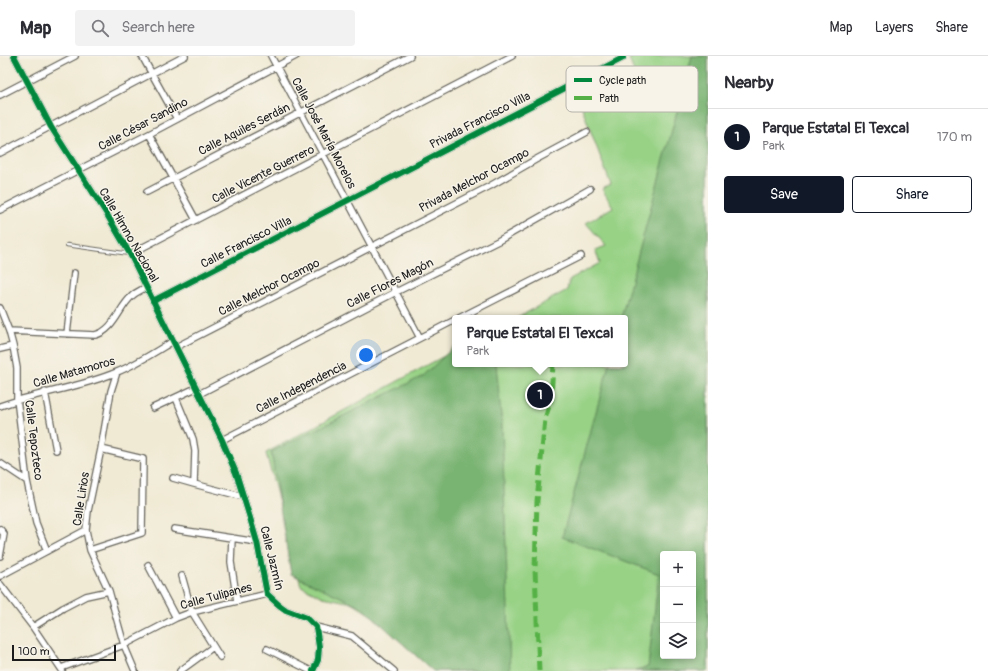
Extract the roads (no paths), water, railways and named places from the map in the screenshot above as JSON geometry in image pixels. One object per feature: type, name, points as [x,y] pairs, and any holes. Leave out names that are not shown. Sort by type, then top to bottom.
[{"type":"street","name":"Calle Himno Nacional","points":[[14,56],[51,127],[106,212],[130,254],[222,440],[244,497]]},
{"type":"street","points":[[0,95],[75,56]]},
{"type":"street","points":[[142,56],[177,119]]},
{"type":"street","points":[[0,153],[185,56]]},
{"type":"street","name":"Calle José María Morelos","points":[[271,56],[302,112],[420,338]]},
{"type":"street","name":"Calle César Sandino","points":[[0,210],[149,134],[296,56]]},
{"type":"street","name":"Calle Aquiles Serdán","points":[[147,192],[410,56]]},
{"type":"street","name":"Calle Vicente Guerrero","points":[[130,254],[324,155],[512,56]]},
{"type":"street","name":"Privada Francisco Villa","points":[[608,66],[623,58]]},
{"type":"street","name":"Privada Francisco Villa","points":[[348,201],[566,88]]},
{"type":"street","name":"Privada Melchor Ocampo","points":[[372,247],[490,186],[587,132]]},
{"type":"street","points":[[149,134],[196,220]]},
{"type":"street","name":"Calle Flores Magón","points":[[154,408],[176,398],[198,391],[498,241],[590,189]]},
{"type":"street","name":"Calle Francisco Villa","points":[[154,301],[348,201]]},
{"type":"street","name":"Calle Melchor Ocampo","points":[[176,347],[372,247]]},
{"type":"street","points":[[465,315],[581,256]]},
{"type":"street","points":[[67,334],[74,273]]},
{"type":"street","points":[[9,331],[95,335],[102,334],[132,296],[146,287]]},
{"type":"street","name":"Calle Tepozteco","points":[[0,308],[13,346],[17,368],[17,399],[27,481],[36,523],[46,551]]},
{"type":"street","name":"Calle Independencia","points":[[222,440],[452,322]]},
{"type":"street","name":"Calle Matamoros","points":[[0,406],[17,399],[96,379],[117,372],[142,360],[173,341]]},
{"type":"street","points":[[0,349],[13,346]]},
{"type":"street","name":"Calle Lirios","points":[[117,372],[111,391],[101,450],[88,510],[86,530],[90,550],[109,591],[124,645],[135,671]]},
{"type":"street","points":[[45,392],[56,450]]},
{"type":"street","points":[[176,398],[193,439],[195,451],[194,484]]},
{"type":"street","points":[[90,550],[142,533],[143,459],[101,450]]},
{"type":"street","points":[[0,463],[27,481]]},
{"type":"street","points":[[172,478],[244,497]]},
{"type":"street","name":"Calle Jazmín","points":[[244,497],[257,542],[267,594],[286,610],[307,618],[316,627]]},
{"type":"street","points":[[174,528],[257,542]]},
{"type":"street","points":[[0,529],[4,534],[0,556]]},
{"type":"street","points":[[0,576],[86,530]]},
{"type":"street","points":[[232,538],[231,562],[237,601]]},
{"type":"street","points":[[148,565],[176,618]]},
{"type":"street","points":[[182,576],[192,612],[220,657]]},
{"type":"street","points":[[0,584],[33,627],[62,670]]},
{"type":"street","points":[[33,627],[63,608],[86,596],[109,591]]},
{"type":"street","name":"Calle Tulipanes","points":[[62,670],[124,645],[176,618],[192,612],[267,594]]},
{"type":"street","points":[[266,649],[312,671],[318,660],[320,647],[316,627],[352,636],[394,671]]},
{"type":"street","points":[[180,671],[213,646]]},
{"type":"lane","points":[[67,246],[130,254]]},
{"type":"place","name":"Parque Estatal El Texcal","points":[[540,395]]}]
